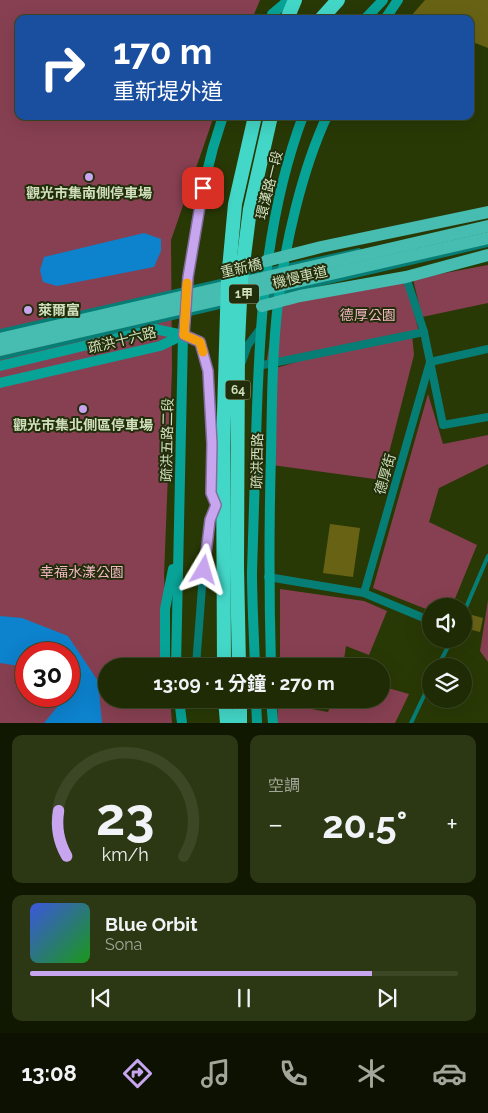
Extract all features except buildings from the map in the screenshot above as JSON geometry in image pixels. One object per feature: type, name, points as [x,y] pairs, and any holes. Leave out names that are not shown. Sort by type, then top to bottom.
[{"type":"highway","points":[[289,15],[295,0]]},
{"type":"highway","points":[[325,15],[338,0]]},
{"type":"highway","name":"64","points":[[224,658],[223,447],[228,280],[234,204],[254,120]]},
{"type":"highway","name":"64","points":[[239,658],[238,363],[241,280],[250,209],[270,120]]},
{"type":"highway","points":[[225,708],[226,723]]},
{"type":"highway","points":[[240,708],[240,723]]},
{"type":"main road","points":[[266,261],[321,247],[488,212]]},
{"type":"main road","name":"重新橋","points":[[0,339],[488,226]]},
{"type":"main road","name":"重新橋","points":[[0,350],[488,238]]},
{"type":"main road","points":[[262,306],[406,277],[488,255]]},
{"type":"street","points":[[270,15],[274,0]]},
{"type":"street","points":[[271,15],[286,0]]},
{"type":"street","points":[[369,15],[383,0]]},
{"type":"street","points":[[388,15],[398,0]]},
{"type":"street","name":"疏洪五路二段","points":[[176,658],[184,335],[188,277],[198,216],[213,148],[222,120]]},
{"type":"street","name":"環漢路一段","points":[[266,261],[277,202],[302,120]]},
{"type":"street","points":[[286,256],[310,158],[325,120]]},
{"type":"street","name":"疏洪西路","points":[[271,658],[268,577],[273,363],[278,302],[286,256]]},
{"type":"street","name":"疏洪西路","points":[[255,658],[252,574],[258,366],[266,261]]},
{"type":"street","points":[[406,277],[424,332],[442,425],[488,417]]},
{"type":"street","points":[[197,658],[210,520],[216,505],[231,486],[235,474],[241,365],[248,344],[260,328]]},
{"type":"street","name":"疏洪十六路","points":[[0,366],[156,329],[184,335]]},
{"type":"street","points":[[258,366],[424,332]]},
{"type":"street","points":[[184,335],[200,342],[208,371],[212,444],[211,493],[224,528],[228,658]]},
{"type":"street","name":"疏洪十六路","points":[[0,383],[160,346],[184,335]]},
{"type":"street","points":[[430,362],[488,349]]},
{"type":"street","name":"德厚街","points":[[364,593],[430,362]]},
{"type":"street","name":"疏洪五路二段","points":[[165,658],[165,609],[178,546]]},
{"type":"street","points":[[268,577],[364,593],[422,617]]},
{"type":"street","points":[[181,708],[182,723]]},
{"type":"street","points":[[256,708],[257,723]]},
{"type":"street","points":[[272,708],[273,723]]},
{"type":"lane","name":"機慢車道","points":[[0,330],[348,252],[455,234]]},
{"type":"lane","name":"機慢車道","points":[[0,358],[488,245]]},
{"type":"lane","points":[[470,598],[488,556]]},
{"type":"lane","points":[[411,723],[422,700]]},
{"type":"green space","name":"幸福水漾公園","points":[[0,0],[260,0],[254,15],[15,15],[15,120],[213,120],[171,240],[172,370],[164,576],[169,658],[98,658],[98,708],[171,708],[172,723],[0,723]]},
{"type":"green space","points":[[488,265],[488,303],[422,317],[413,279]]},
{"type":"green space","name":"德厚公園","points":[[405,278],[419,332],[412,334],[414,355],[382,480],[272,465],[276,368],[334,351],[266,365],[275,310],[290,304]]},
{"type":"green space","points":[[428,394],[443,444],[488,435],[488,464],[439,488],[429,522],[477,545],[455,598],[422,598],[422,607],[373,588]]},
{"type":"green space","points":[[280,589],[364,601],[387,611],[369,655],[346,646],[344,658],[280,658]]},
{"type":"green space","points":[[488,600],[488,662],[480,651]]},
{"type":"green space","points":[[390,689],[409,694],[395,723],[277,723],[278,708],[306,708],[328,712],[330,708],[390,708]]},
{"type":"water","points":[[144,233],[161,239],[161,251],[154,267],[57,286],[43,282],[40,270],[44,257]]},
{"type":"water","points":[[0,616],[22,618],[68,636],[72,642],[15,642],[15,665],[0,663]]},
{"type":"water","points":[[80,654],[98,681],[98,708],[101,708],[102,723],[44,723],[57,707],[80,707]]},
{"type":"slow traffic","points":[[187,283],[184,335],[200,342],[203,352]]},
{"type":"place","name":"觀光市集南側停車場","points":[[89,177]]},
{"type":"place","name":"萊爾富","points":[[28,310]]},
{"type":"place","name":"觀光市集北側區停車場","points":[[83,409]]},
{"type":"route","points":[[203,188],[188,277],[184,335],[200,342],[208,371],[212,444],[211,493],[216,505],[210,520],[204,570]]}]
